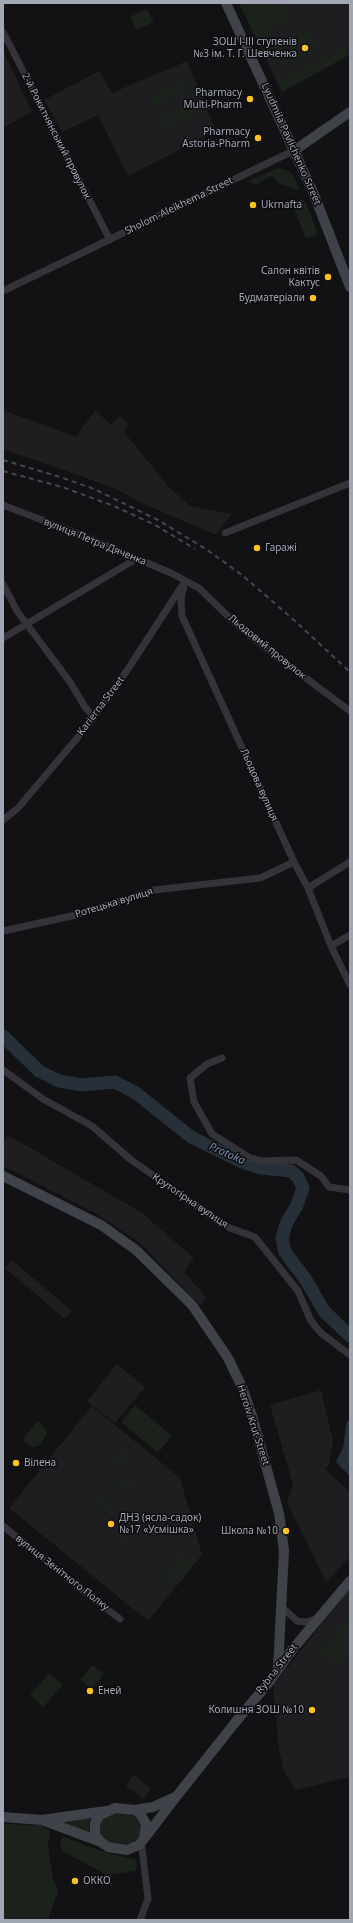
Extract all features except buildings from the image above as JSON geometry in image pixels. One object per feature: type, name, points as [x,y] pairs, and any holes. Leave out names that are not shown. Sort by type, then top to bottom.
[{"type":"street","name":"Lyudmila Pavlichenko Street","points":[[226,3],[295,150],[350,287]]},
{"type":"street","name":"2-й Рокитнянський провулок","points":[[3,32],[110,240]]},
{"type":"street","name":"Sholom-Aleikhema Street","points":[[3,291],[295,150],[350,112]]},
{"type":"street","points":[[279,157],[286,151],[288,135],[301,140],[309,139]]},
{"type":"street","points":[[279,157],[294,160],[300,163],[304,147],[309,139]]},
{"type":"street","points":[[225,533],[350,483]]},
{"type":"street","name":"вулиця Петра Дяченка","points":[[3,505],[81,535],[171,573],[185,581]]},
{"type":"street","points":[[3,638],[136,559]]},
{"type":"street","name":"Льодовий провулок","points":[[185,581],[199,588],[234,622],[271,652],[350,711]]},
{"type":"street","name":"Karierna Street","points":[[3,820],[18,808],[89,724],[93,716],[128,669],[185,581]]},
{"type":"street","name":"Льодова вулиця","points":[[185,581],[181,599],[182,616],[294,862],[308,888],[331,946],[350,985]]},
{"type":"street","points":[[3,584],[11,602],[25,624],[70,682],[85,707],[93,716]]},
{"type":"street","name":"Ротецька вулиця","points":[[3,931],[76,915],[154,890],[260,878],[294,862]]},
{"type":"street","points":[[308,888],[350,862]]},
{"type":"street","points":[[331,946],[350,935]]},
{"type":"street","points":[[222,1058],[207,1064],[190,1078],[194,1102],[212,1134],[250,1158],[262,1161],[296,1160],[321,1176],[329,1187],[350,1190]]},
{"type":"street","name":"Крутогірна вулиця","points":[[3,1070],[43,1099],[92,1126],[130,1159],[219,1222],[230,1228],[256,1237],[298,1291],[308,1315],[316,1327],[321,1333],[350,1355]]},
{"type":"street","name":"Heroiv Krut Street","points":[[3,1176],[101,1225],[136,1250],[192,1305],[228,1358],[242,1387],[252,1416],[279,1514],[284,1551],[278,1669]]},
{"type":"street","name":"вулиця Зенітного Полку","points":[[3,1526],[120,1619]]},
{"type":"street","name":"Rybna Street","points":[[141,1841],[318,1618],[350,1581]]},
{"type":"street","points":[[282,1608],[297,1621],[306,1622],[318,1618]]},
{"type":"street","name":"Rybna Street","points":[[135,1810],[153,1807],[176,1797]]},
{"type":"street","points":[[3,1817],[42,1820],[107,1811],[116,1808],[135,1810],[141,1815],[146,1824],[141,1841],[148,1899],[140,1920]]},
{"type":"street","points":[[101,1842],[95,1835],[95,1823],[100,1815],[107,1811]]},
{"type":"street","points":[[42,1820],[108,1846],[127,1850],[141,1841]]},
{"type":"shaded area","name":"ЗОШ І-ІІІ ступенів №3 ім. Т. Г. Шевченка","points":[[239,3],[350,3],[350,56],[349,55],[282,92]]},
{"type":"shaded area","points":[[239,3],[280,3],[289,21],[256,38]]},
{"type":"shaded area","points":[[147,9],[154,22],[136,30],[130,17]]},
{"type":"shaded area","points":[[309,28],[319,49],[278,69],[267,48]]},
{"type":"shaded area","points":[[345,47],[349,55],[282,92],[277,83]]},
{"type":"shaded area","points":[[3,50],[32,112],[3,128]]},
{"type":"shaded area","points":[[187,61],[216,131],[128,176],[98,115],[62,132],[44,100],[99,71],[112,93]]},
{"type":"shaded area","points":[[185,80],[189,90],[154,107],[149,97]]},
{"type":"shaded area","points":[[195,102],[200,112],[164,129],[159,118]]},
{"type":"shaded area","points":[[278,168],[288,171],[293,175],[299,189],[296,190],[278,183],[275,178],[270,176],[256,185],[248,181]]},
{"type":"shaded area","points":[[305,201],[318,234],[306,239],[293,206]]},
{"type":"shaded area","points":[[3,410],[76,437],[95,410],[111,425],[120,416],[129,425],[124,432],[168,486],[190,506],[232,514],[216,535],[146,505],[114,488],[3,450]]},
{"type":"shaded area","points":[[8,1135],[142,1213],[194,1258],[184,1272],[207,1298],[200,1305],[140,1243],[95,1213],[3,1166],[3,1142]]},
{"type":"shaded area","points":[[12,1260],[72,1311],[65,1319],[5,1268]]},
{"type":"shaded area","points":[[117,1364],[145,1387],[115,1423],[87,1401]]},
{"type":"shaded area","points":[[321,1390],[333,1441],[329,1465],[325,1469],[350,1492],[350,1557],[326,1582],[287,1503],[293,1485],[270,1405]]},
{"type":"shaded area","points":[[135,1405],[172,1436],[158,1453],[121,1422]]},
{"type":"shaded area","name":"ДНЗ (ясла-садок) №17 «Усмішка»","points":[[92,1406],[180,1478],[202,1555],[148,1621],[9,1508]]},
{"type":"shaded area","points":[[347,1420],[350,1424],[350,1476],[336,1462],[343,1448]]},
{"type":"shaded area","points":[[38,1421],[46,1429],[47,1433],[40,1445],[33,1447],[22,1440]]},
{"type":"shaded area","points":[[123,1450],[131,1456],[122,1468],[114,1461]]},
{"type":"shaded area","points":[[126,1478],[136,1486],[130,1494],[119,1486]]},
{"type":"shaded area","points":[[102,1497],[113,1506],[107,1513],[96,1503]]},
{"type":"shaded area","points":[[143,1511],[147,1514],[122,1544],[118,1541]]},
{"type":"shaded area","points":[[181,1554],[191,1562],[171,1585],[162,1577]]},
{"type":"shaded area","name":"Колишня ЗОШ №10","points":[[350,1587],[350,1774],[349,1777],[295,1790],[283,1769],[278,1742],[273,1686]]},
{"type":"shaded area","points":[[350,1616],[350,1658],[346,1663],[338,1664],[330,1661],[324,1655],[324,1647]]},
{"type":"shaded area","points":[[92,1665],[104,1674],[92,1689],[80,1680]]},
{"type":"shaded area","points":[[49,1673],[63,1685],[43,1707],[30,1695]]},
{"type":"shaded area","points":[[134,1775],[151,1789],[143,1799],[126,1786]]},
{"type":"shaded area","points":[[121,1812],[132,1814],[140,1822],[141,1832],[138,1839],[130,1844],[105,1840],[100,1831],[100,1824],[103,1817],[109,1814]]},
{"type":"shaded area","points":[[90,1817],[89,1834],[58,1823]]},
{"type":"shaded area","points":[[3,1824],[39,1825],[50,1830],[48,1847],[53,1878],[58,1891],[48,1920],[3,1920]]},
{"type":"shaded area","points":[[62,1836],[104,1852],[137,1860],[136,1871],[107,1875],[64,1852],[60,1847]]},
{"type":"waterway","name":"Protoka","points":[[3,1036],[39,1071],[59,1081],[82,1085],[115,1082],[136,1093],[191,1137],[242,1162],[261,1168],[291,1171],[298,1177],[303,1188],[297,1205],[286,1224],[282,1239],[285,1252],[306,1280],[324,1311],[350,1336]]},
{"type":"railway","points":[[3,460],[94,489],[158,520],[206,549],[242,575],[350,672]]},
{"type":"railway","points":[[3,471],[62,487],[114,506],[155,525],[195,549]]},
{"type":"place","name":"ЗОШ І-ІІІ ступенів №3 ім. Т. Г. Шевченка","points":[[305,48]]},
{"type":"place","name":"Pharmacy Multi-Pharm","points":[[250,99]]},
{"type":"place","name":"Pharmacy Astoria-Pharm","points":[[258,138]]},
{"type":"place","name":"Ukrnafta","points":[[253,205]]},
{"type":"place","name":"Салон квітів Кактус","points":[[328,277]]},
{"type":"place","name":"Будматеріали","points":[[313,298]]},
{"type":"place","name":"Гаражі","points":[[257,548]]},
{"type":"place","name":"Вілена","points":[[16,1463]]},
{"type":"place","name":"ДНЗ (ясла-садок) №17 «Усмішка»","points":[[111,1524]]},
{"type":"place","name":"Школа №10","points":[[286,1531]]},
{"type":"place","name":"Еней","points":[[90,1691]]},
{"type":"place","name":"Колишня ЗОШ №10","points":[[312,1710]]},
{"type":"place","name":"ОККО","points":[[75,1881]]}]
